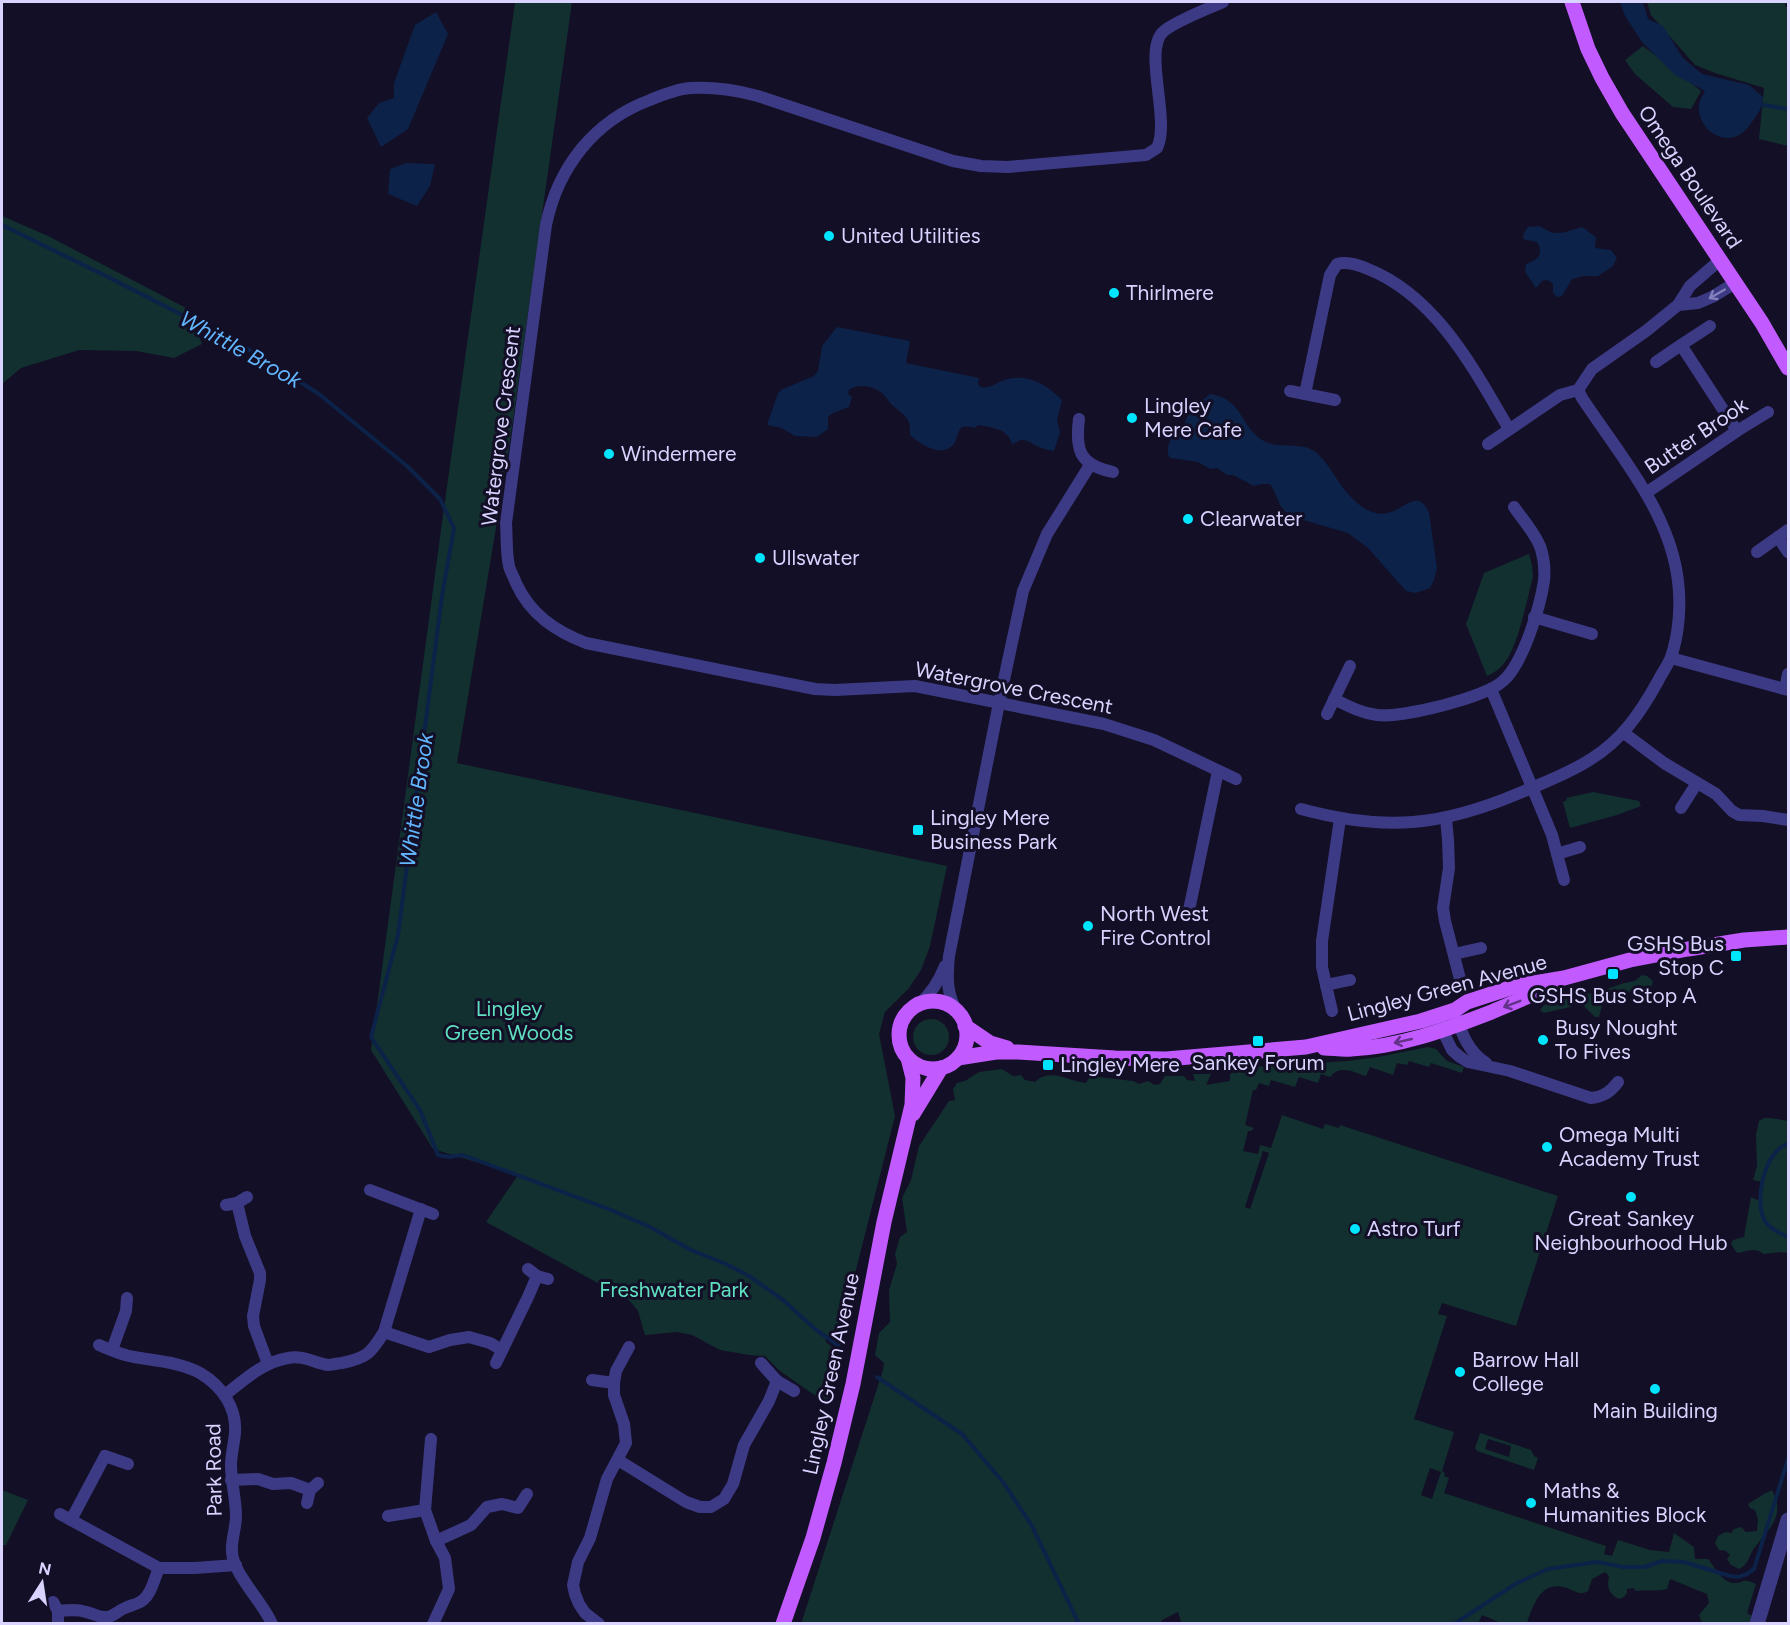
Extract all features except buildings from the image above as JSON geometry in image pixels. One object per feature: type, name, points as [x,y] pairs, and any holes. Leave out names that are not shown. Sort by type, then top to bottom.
[{"type":"main road","name":"Omega Boulevard","points":[[1572,2],[1588,49],[1622,113],[1762,323],[1788,368]]},
{"type":"main road","name":"Lingley Green Avenue","points":[[958,1058],[996,1052],[1018,1052],[1166,1059],[1306,1047],[1457,1018],[1467,1002],[1516,986],[1564,978],[1630,960],[1688,948],[1744,940],[1788,937]]},
{"type":"main road","points":[[940,1002],[949,1006],[961,1019],[966,1037],[964,1048],[958,1058],[948,1066],[923,1068],[915,1064],[902,1050],[899,1029],[910,1010],[919,1004],[940,1002]]},
{"type":"main road","name":"Lingley Green Avenue","points":[[961,1019],[990,1043],[1018,1052]]},
{"type":"main road","name":"Lingley Green Avenue","points":[[783,1623],[813,1538],[853,1383],[884,1222],[912,1106],[913,1078],[908,1058]]},
{"type":"main road","name":"Lingley Green Avenue","points":[[906,1130],[941,1068]]},
{"type":"street","name":"Watergrove Crescent","points":[[1222,2],[1167,28],[1159,36],[1156,50],[1161,121],[1160,139],[1157,148],[1134,157],[1008,167],[952,162],[741,92],[688,88],[635,105],[602,127],[586,142],[569,166],[549,208],[506,523],[509,566],[523,598],[540,617],[559,631],[586,643],[815,689],[915,686],[1104,724],[1154,740],[1236,779]]},
{"type":"street","points":[[1488,444],[1560,395],[1578,390],[1592,369],[1678,305],[1690,286],[1720,260]]},
{"type":"street","points":[[1305,394],[1330,275],[1337,264],[1347,263],[1378,273],[1396,284],[1430,314],[1459,347],[1509,429]]},
{"type":"street","points":[[1678,305],[1698,303],[1735,283]]},
{"type":"street","points":[[1656,362],[1710,326]]},
{"type":"street","points":[[1681,345],[1737,432]]},
{"type":"street","points":[[1301,809],[1340,819],[1386,823],[1446,818],[1490,805],[1592,759],[1624,733],[1645,705],[1671,658],[1678,619],[1678,582],[1670,542],[1661,518],[1646,493],[1578,390]]},
{"type":"street","points":[[1290,391],[1335,400]]},
{"type":"street","name":"Butter Brook","points":[[1646,493],[1768,412]]},
{"type":"street","points":[[1079,419],[1078,444],[1081,453],[1090,465],[1113,472]]},
{"type":"street","points":[[961,1019],[951,1002],[948,987],[949,956],[1023,591],[1047,534],[1090,465]]},
{"type":"street","points":[[1334,699],[1360,711],[1386,715],[1428,708],[1491,689],[1503,682],[1515,668],[1525,649],[1544,580],[1544,564],[1536,539],[1514,507]]},
{"type":"street","points":[[1757,552],[1783,533],[1788,552]]},
{"type":"street","points":[[1534,617],[1592,634]]},
{"type":"street","points":[[1671,658],[1787,689],[1788,674]]},
{"type":"street","points":[[1327,714],[1350,666]]},
{"type":"street","points":[[1491,689],[1552,835],[1564,880]]},
{"type":"street","points":[[1624,733],[1664,763],[1716,794],[1739,815],[1788,820]]},
{"type":"street","points":[[1189,910],[1218,771]]},
{"type":"street","points":[[1681,808],[1697,783]]},
{"type":"street","points":[[1446,818],[1449,868],[1443,908],[1460,979]]},
{"type":"street","points":[[1332,1011],[1322,967],[1322,941],[1340,819]]},
{"type":"street","points":[[1557,854],[1580,848]]},
{"type":"street","points":[[1454,954],[1481,948]]},
{"type":"street","points":[[919,1004],[927,998],[937,983],[949,956]]},
{"type":"street","points":[[1326,985],[1350,980]]},
{"type":"street","points":[[1457,1018],[1471,1050],[1489,1066]]},
{"type":"street","points":[[1439,1023],[1452,1050],[1468,1062],[1489,1066],[1591,1098],[1604,1095],[1618,1082]]},
{"type":"street","points":[[225,1395],[256,1370],[268,1364],[289,1358],[310,1359],[329,1365],[360,1359],[375,1347],[384,1332],[427,1212],[370,1190]]},
{"type":"street","points":[[237,1201],[245,1236],[260,1273],[254,1326],[268,1364]]},
{"type":"street","points":[[496,1363],[537,1275]]},
{"type":"street","points":[[112,1350],[126,1311],[127,1298]]},
{"type":"street","points":[[384,1332],[429,1347],[469,1337],[490,1343],[502,1350]]},
{"type":"street","name":"Park Road","points":[[99,1345],[131,1357],[187,1367],[214,1383],[225,1395],[236,1422],[231,1462],[236,1515],[232,1553],[246,1582],[267,1611],[272,1623]]},
{"type":"street","points":[[599,1623],[585,1613],[579,1604],[573,1585],[578,1562],[590,1538],[607,1479],[626,1443],[624,1424],[614,1395],[614,1383],[616,1371],[629,1347]]},
{"type":"street","points":[[761,1364],[777,1381],[794,1390]]},
{"type":"street","points":[[592,1380],[614,1383]]},
{"type":"street","points":[[618,1460],[686,1502],[700,1507],[711,1507],[724,1499],[733,1484],[744,1445],[769,1401],[777,1381]]},
{"type":"street","points":[[431,1439],[425,1510],[445,1558],[449,1589],[433,1623]]},
{"type":"street","points":[[72,1520],[105,1456],[128,1464]]},
{"type":"street","points":[[231,1480],[258,1479],[273,1484],[291,1483],[311,1492]]},
{"type":"street","points":[[436,1540],[471,1525],[487,1507],[502,1504],[519,1508],[526,1494]]},
{"type":"street","points":[[388,1516],[425,1510]]},
{"type":"street","points":[[60,1514],[159,1568],[195,1568],[236,1564]]},
{"type":"street","points":[[1757,1623],[1788,1520]]},
{"type":"street","points":[[56,1612],[83,1610],[106,1618],[113,1616],[124,1608],[144,1600],[159,1568]]},
{"type":"green space","name":"Lingley Green Woods","points":[[515,2],[572,2],[508,455],[457,763],[947,866],[930,946],[921,970],[909,988],[885,1012],[879,1034],[895,1116],[844,1317],[825,1341],[839,1353],[830,1406],[780,1371],[765,1356],[720,1350],[692,1335],[677,1332],[645,1335],[638,1311],[629,1300],[486,1222],[518,1175],[433,1149],[371,1050]]},
{"type":"green space","points":[[1647,2],[1786,2],[1785,6],[1788,8],[1788,146],[1759,139],[1764,88],[1695,65],[1651,15]]},
{"type":"green space","points":[[1643,46],[1701,91],[1691,109],[1673,107],[1635,74],[1625,60]]},
{"type":"green space","points":[[2,216],[48,236],[188,309],[202,344],[174,358],[136,351],[79,350],[21,368],[2,384]]},
{"type":"green space","points":[[1529,554],[1533,577],[1518,634],[1505,662],[1487,676],[1466,624],[1484,573]]},
{"type":"green space","points":[[1593,792],[1639,801],[1641,806],[1570,828],[1563,802],[1567,800],[1566,798]]},
{"type":"green space","points":[[1642,975],[1653,981],[1647,990],[1623,992],[1604,997],[1599,1017],[1595,1017],[1580,1002],[1570,1007],[1544,1013],[1540,1010],[1544,1005],[1561,1001],[1564,997],[1585,992],[1590,994],[1596,989],[1604,990],[1635,981]]},
{"type":"green space","points":[[931,1019],[943,1025],[949,1037],[943,1049],[931,1055],[919,1049],[913,1037],[919,1025]]},
{"type":"green space","points":[[1428,1047],[1436,1049],[1447,1061],[1464,1067],[1462,1073],[1431,1063],[1429,1067],[1409,1061],[1407,1065],[1397,1063],[1393,1075],[1370,1067],[1366,1076],[1343,1070],[1330,1077],[1321,1074],[1318,1083],[1299,1077],[1295,1087],[1271,1080],[1269,1086],[1259,1083],[1256,1090],[1253,1090],[1245,1125],[1254,1128],[1248,1131],[1243,1151],[1258,1154],[1260,1145],[1271,1148],[1282,1115],[1323,1129],[1325,1124],[1339,1128],[1340,1125],[1558,1196],[1516,1326],[1442,1303],[1438,1314],[1447,1316],[1414,1419],[1454,1432],[1442,1471],[1445,1473],[1444,1476],[1449,1478],[1444,1493],[1606,1546],[1604,1554],[1612,1556],[1618,1540],[1650,1550],[1669,1552],[1674,1533],[1694,1547],[1695,1559],[1708,1559],[1725,1580],[1733,1583],[1745,1581],[1756,1584],[1747,1613],[1754,1617],[1756,1624],[1707,1624],[1701,1621],[1699,1615],[1709,1603],[1707,1594],[1670,1579],[1667,1589],[1636,1591],[1633,1588],[1627,1589],[1624,1597],[1619,1599],[1610,1592],[1609,1576],[1605,1572],[1592,1579],[1588,1591],[1582,1593],[1558,1586],[1544,1590],[1535,1602],[1527,1623],[1501,1623],[1482,1615],[1478,1624],[1182,1624],[1178,1612],[1162,1620],[1160,1624],[801,1624],[883,1370],[884,1363],[875,1355],[879,1333],[890,1322],[889,1290],[897,1264],[895,1254],[900,1237],[907,1232],[902,1198],[911,1180],[919,1146],[949,1101],[955,1100],[953,1089],[957,1083],[979,1072],[1002,1069],[1013,1076],[1021,1075],[1025,1080],[1035,1082],[1054,1075],[1086,1083],[1090,1076],[1133,1081],[1139,1084],[1148,1081],[1155,1085],[1160,1084],[1165,1076],[1184,1076],[1187,1080],[1195,1081],[1193,1074],[1211,1074],[1206,1085],[1230,1081],[1230,1074],[1251,1067],[1378,1057]],"holes":[[[1263,1151],[1269,1153],[1250,1209],[1245,1207]],[[1430,1468],[1441,1472],[1432,1499],[1421,1495]]]},
{"type":"green space","points":[[1764,1118],[1788,1121],[1788,1253],[1764,1254],[1754,1250],[1737,1253],[1731,1244],[1733,1240],[1744,1237],[1751,1197],[1760,1201],[1762,1182],[1753,1180],[1757,1166],[1756,1135],[1759,1121]]},
{"type":"green space","points":[[1480,1433],[1531,1450],[1538,1458],[1534,1470],[1477,1451],[1475,1448]],"holes":[[[1488,1439],[1511,1446],[1509,1457],[1485,1449]]]},
{"type":"green space","points":[[2,1490],[28,1500],[6,1545],[2,1545]]},
{"type":"green space","points":[[1772,1490],[1776,1500],[1776,1516],[1746,1563],[1739,1569],[1731,1565],[1727,1559],[1730,1555],[1726,1551],[1719,1550],[1715,1543],[1718,1536],[1725,1532],[1731,1533],[1734,1529],[1741,1527],[1746,1532],[1757,1531],[1758,1519],[1755,1510],[1748,1504]]},
{"type":"water","points":[[1620,2],[1643,2],[1648,19],[1663,26],[1683,58],[1702,74],[1749,85],[1763,97],[1760,110],[1745,131],[1731,138],[1717,136],[1710,132],[1699,112],[1699,104],[1705,91],[1675,75],[1642,42],[1625,16]]},
{"type":"water","points":[[436,12],[448,34],[408,129],[381,147],[367,118],[379,103],[394,98],[394,83],[415,25]]},
{"type":"water","points":[[406,163],[435,164],[430,186],[417,206],[388,194],[390,169]]},
{"type":"water","points":[[1540,226],[1556,233],[1582,227],[1596,237],[1595,248],[1611,250],[1617,258],[1613,266],[1598,276],[1572,279],[1562,296],[1557,297],[1553,293],[1553,283],[1547,280],[1542,281],[1536,288],[1525,272],[1526,264],[1539,256],[1540,250],[1537,242],[1523,239],[1524,233],[1528,227]]},
{"type":"water","points":[[837,327],[910,341],[906,363],[979,378],[980,387],[989,387],[1002,381],[1019,378],[1042,384],[1062,400],[1057,420],[1060,432],[1054,451],[1023,440],[1012,445],[1004,432],[978,425],[975,428],[965,426],[961,428],[954,443],[948,449],[931,448],[910,435],[908,420],[882,393],[865,386],[849,390],[848,394],[852,397],[849,407],[828,417],[828,429],[817,437],[795,436],[782,428],[767,425],[778,393],[814,376],[818,371],[822,346]]},
{"type":"water","points":[[1210,394],[1221,397],[1236,408],[1250,429],[1264,441],[1277,445],[1304,447],[1317,453],[1349,495],[1366,510],[1381,514],[1397,510],[1412,502],[1421,502],[1429,513],[1437,568],[1430,588],[1416,593],[1406,591],[1368,548],[1348,533],[1293,517],[1281,506],[1270,484],[1254,486],[1233,475],[1227,475],[1217,468],[1210,469],[1198,462],[1170,458],[1168,450],[1172,436],[1180,433],[1190,411]]},
{"type":"waterway","points":[[1763,105],[1788,109]]},
{"type":"waterway","name":"Whittle Brook","points":[[2,225],[243,346],[319,394],[407,466],[440,499],[454,528],[442,596],[398,935],[371,1037],[420,1110],[438,1155],[449,1157],[463,1155],[611,1210],[650,1227],[691,1250],[749,1276],[783,1300],[815,1329],[839,1346]]},
{"type":"waterway","points":[[1788,1144],[1780,1148],[1772,1157],[1763,1180],[1761,1193],[1763,1217],[1775,1231],[1788,1237]]},
{"type":"waterway","name":"Whittle Brook","points":[[877,1377],[962,1434],[1003,1482],[1032,1526],[1079,1624]]},
{"type":"waterway","points":[[1454,1624],[1517,1583],[1548,1569],[1597,1562],[1623,1567],[1645,1567],[1662,1561],[1684,1562],[1730,1576],[1738,1577],[1747,1574],[1754,1569],[1788,1459]]},
{"type":"place","name":"United Utilities","points":[[829,236]]},
{"type":"place","name":"Thirlmere","points":[[1114,293]]},
{"type":"place","name":"Lingley Mere Cafe","points":[[1132,418]]},
{"type":"place","name":"Windermere","points":[[609,454]]},
{"type":"place","name":"Clearwater","points":[[1188,519]]},
{"type":"place","name":"Ullswater","points":[[760,558]]},
{"type":"place","name":"Lingley Mere Business Park","points":[[918,830]]},
{"type":"place","name":"North West Fire Control","points":[[1088,926]]},
{"type":"place","name":"GSHS Bus Stop C","points":[[1736,956]]},
{"type":"place","name":"GSHS Bus Stop A","points":[[1613,974]]},
{"type":"place","name":"Busy Nought To Fives","points":[[1543,1040]]},
{"type":"place","name":"Sankey Forum","points":[[1258,1041]]},
{"type":"place","name":"Lingley Mere","points":[[1048,1065]]},
{"type":"place","name":"Omega Multi Academy Trust","points":[[1547,1147]]},
{"type":"place","name":"Great Sankey Neighbourhood Hub","points":[[1631,1197]]},
{"type":"place","name":"Astro Turf","points":[[1355,1229]]},
{"type":"place","name":"Barrow Hall College","points":[[1460,1372]]},
{"type":"place","name":"Main Building","points":[[1655,1389]]},
{"type":"place","name":"Maths & Humanities Block","points":[[1531,1503]]},
{"type":"park label","name":"Freshwater Park","points":[[674,1290]]}]
